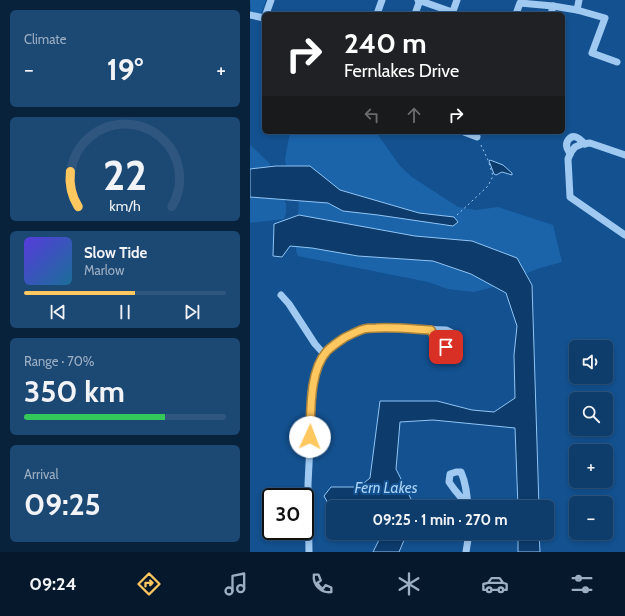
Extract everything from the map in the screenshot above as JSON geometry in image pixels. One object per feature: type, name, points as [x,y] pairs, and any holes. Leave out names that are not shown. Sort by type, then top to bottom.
[{"type":"street","points":[[267,12],[270,0]]},
{"type":"street","points":[[379,12],[382,0]]},
{"type":"street","points":[[416,12],[419,0],[449,12]]},
{"type":"street","points":[[452,12],[456,0]]},
{"type":"street","points":[[577,10],[579,0]]},
{"type":"street","points":[[517,12],[520,3],[577,10],[605,18],[592,53],[617,62]]},
{"type":"street","points":[[552,12],[553,6]]},
{"type":"street","points":[[250,15],[262,18]]},
{"type":"street","points":[[469,134],[477,137]]},
{"type":"street","points":[[625,155],[590,143],[575,147],[568,160],[570,197],[625,235]]},
{"type":"street","points":[[281,295],[289,304],[315,344],[325,355]]},
{"type":"street","points":[[309,552],[308,484],[312,404],[314,383],[319,365],[334,344],[364,328],[431,330]]},
{"type":"street","points":[[466,552],[469,540]]},
{"type":"path","points":[[457,215],[488,186],[493,176],[488,160],[477,137]]},
{"type":"shaded area","points":[[250,0],[266,0],[261,15],[251,11]]},
{"type":"shaded area","points":[[290,134],[377,134],[400,166],[412,177],[458,207],[476,210],[498,207],[553,225],[562,262],[537,269],[497,286],[474,292],[448,289],[428,282],[298,256],[296,251],[299,199],[287,174],[285,159]]},
{"type":"shaded area","points":[[250,145],[269,163],[286,204],[284,219],[250,223]]},
{"type":"water","points":[[490,160],[503,165],[512,173],[512,175],[502,172],[496,175],[494,174],[489,161]]},
{"type":"water","points":[[276,166],[310,166],[340,190],[419,213],[454,217],[458,222],[453,226],[343,211],[328,203],[250,197],[250,169]]},
{"type":"water","name":"Fern Lakes","points":[[299,215],[415,236],[472,241],[517,258],[532,285],[539,500],[518,500],[515,428],[433,420],[400,422],[396,469],[412,500],[326,500],[324,496],[331,487],[359,487],[370,478],[380,401],[437,401],[472,410],[494,412],[515,398],[514,355],[517,326],[506,293],[471,274],[433,261],[358,256],[312,248],[290,246],[282,257],[273,256],[274,224]]},
{"type":"water","name":"Fern Lakes","points":[[379,540],[404,540],[399,552],[373,552]]},
{"type":"water","points":[[518,540],[539,540],[540,552],[518,552]]},
{"type":"route","points":[[310,437],[316,374],[326,352],[334,344],[364,328],[383,328],[431,330],[440,345],[446,347]]}]
